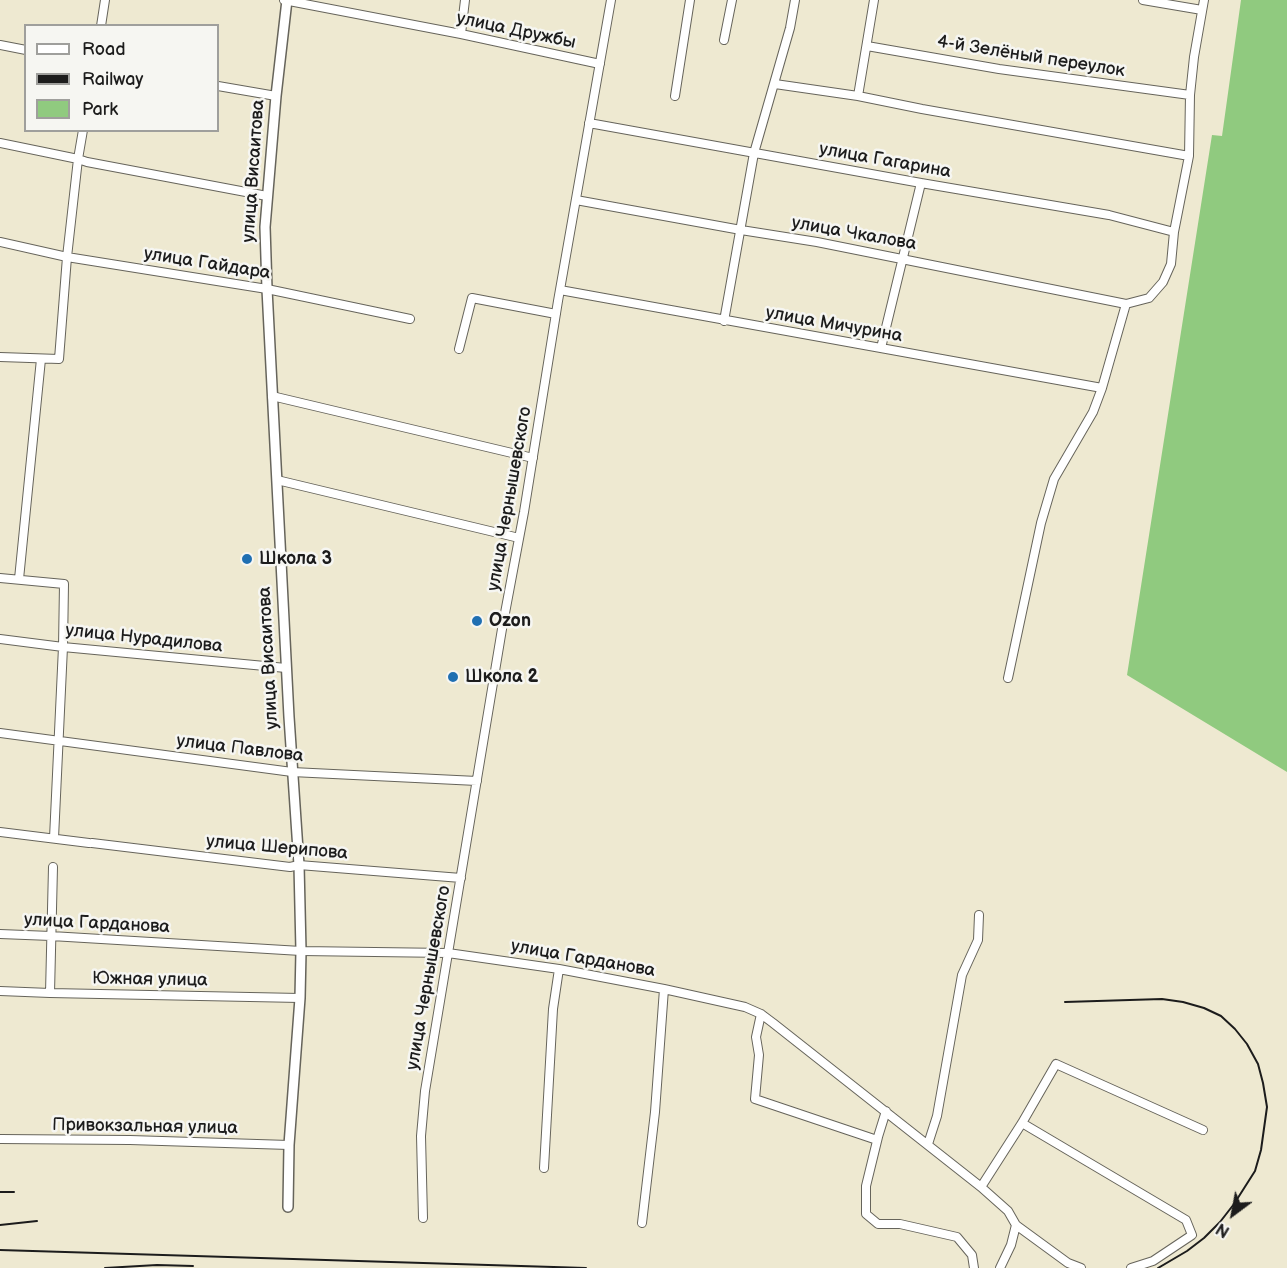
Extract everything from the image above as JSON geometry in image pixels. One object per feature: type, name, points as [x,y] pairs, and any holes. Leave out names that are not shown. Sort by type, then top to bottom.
[{"type":"street","points":[[101,24],[105,0]]},
{"type":"street","name":"улица Дружбы","points":[[286,0],[600,64]]},
{"type":"street","name":"улица Висаитова","points":[[286,0],[265,227],[286,668],[299,865],[300,998],[289,1145],[288,1207]]},
{"type":"street","points":[[461,34],[465,0]]},
{"type":"street","name":"улица Чернышевского","points":[[423,1218],[421,1136],[425,1091],[500,640],[611,0]]},
{"type":"street","points":[[675,96],[690,0]]},
{"type":"street","points":[[724,40],[732,0]]},
{"type":"street","points":[[724,321],[754,153],[775,84],[795,0]]},
{"type":"street","points":[[858,96],[874,0]]},
{"type":"street","points":[[1143,0],[1202,10]]},
{"type":"street","points":[[1008,678],[1041,523],[1054,479],[1094,412],[1126,304],[1149,298],[1163,282],[1171,264],[1174,232],[1190,156],[1190,95],[1204,0]]},
{"type":"street","points":[[0,45],[24,50]]},
{"type":"street","name":"4-й Зелёный переулок","points":[[867,46],[999,69],[1190,95]]},
{"type":"street","points":[[775,84],[858,96],[922,110],[1190,156]]},
{"type":"street","points":[[219,86],[276,96]]},
{"type":"street","name":"улица Гагарина","points":[[589,123],[1109,215],[1174,232]]},
{"type":"street","points":[[0,357],[59,359],[78,159],[83,132]]},
{"type":"street","points":[[0,142],[87,162],[267,196]]},
{"type":"street","points":[[881,348],[921,183]]},
{"type":"street","name":"улица Чкалова","points":[[576,200],[902,258],[1126,304]]},
{"type":"street","name":"улица Гайдара","points":[[0,242],[68,257],[267,289],[410,319]]},
{"type":"street","name":"улица Мичурина","points":[[560,291],[1102,388]]},
{"type":"street","points":[[459,349],[472,298],[556,314]]},
{"type":"street","points":[[19,579],[41,359]]},
{"type":"street","points":[[273,396],[533,458]]},
{"type":"street","points":[[277,480],[519,538]]},
{"type":"street","points":[[0,578],[64,585],[54,838]]},
{"type":"street","name":"улица Нурадилова","points":[[0,639],[286,668]]},
{"type":"street","name":"улица Павлова","points":[[0,733],[292,772],[477,781]]},
{"type":"street","name":"улица Шерипова","points":[[0,832],[290,867],[299,865],[461,878]]},
{"type":"street","points":[[50,993],[54,867]]},
{"type":"street","points":[[928,1144],[937,1116],[962,975],[978,940],[979,915]]},
{"type":"street","name":"улица Гарданова","points":[[0,934],[301,951],[448,953],[559,969],[664,988],[745,1006],[760,1014],[928,1144],[1008,1211],[1016,1225],[1068,1263],[1081,1268]]},
{"type":"street","points":[[544,1168],[553,1010],[559,969]]},
{"type":"street","points":[[642,1223],[655,1112],[664,988]]},
{"type":"street","name":"Южная улица","points":[[0,991],[300,998]]},
{"type":"street","points":[[760,1014],[756,1037],[759,1055],[755,1099],[877,1140],[878,1137]]},
{"type":"street","points":[[981,1187],[1022,1124],[1056,1064],[1203,1130]]},
{"type":"street","points":[[886,1111],[866,1186],[866,1214],[878,1224],[900,1224],[957,1237],[972,1255],[974,1268]]},
{"type":"street","points":[[1022,1124],[1186,1220],[1192,1235],[1153,1261],[1131,1268]]},
{"type":"street","name":"Привокзальная улица","points":[[0,1139],[289,1145]]},
{"type":"street","points":[[1000,1268],[1011,1245],[1016,1225]]},
{"type":"green space","points":[[1241,0],[1287,0],[1287,772],[1127,675],[1212,135],[1222,136]]},
{"type":"railway","points":[[1065,1002],[1162,999],[1204,1008],[1221,1016],[1235,1029],[1258,1064],[1267,1107],[1261,1150],[1255,1171],[1220,1222],[1187,1251],[1158,1268]]},
{"type":"railway","points":[[0,1192],[14,1192]]},
{"type":"railway","points":[[0,1225],[37,1221]]},
{"type":"railway","points":[[0,1250],[586,1268]]},
{"type":"railway","points":[[105,1268],[157,1265],[193,1266]]},
{"type":"place","name":"Школа 3","points":[[247,559]]},
{"type":"place","name":"Ozon","points":[[477,621]]},
{"type":"place","name":"Школа 2","points":[[453,677]]}]
